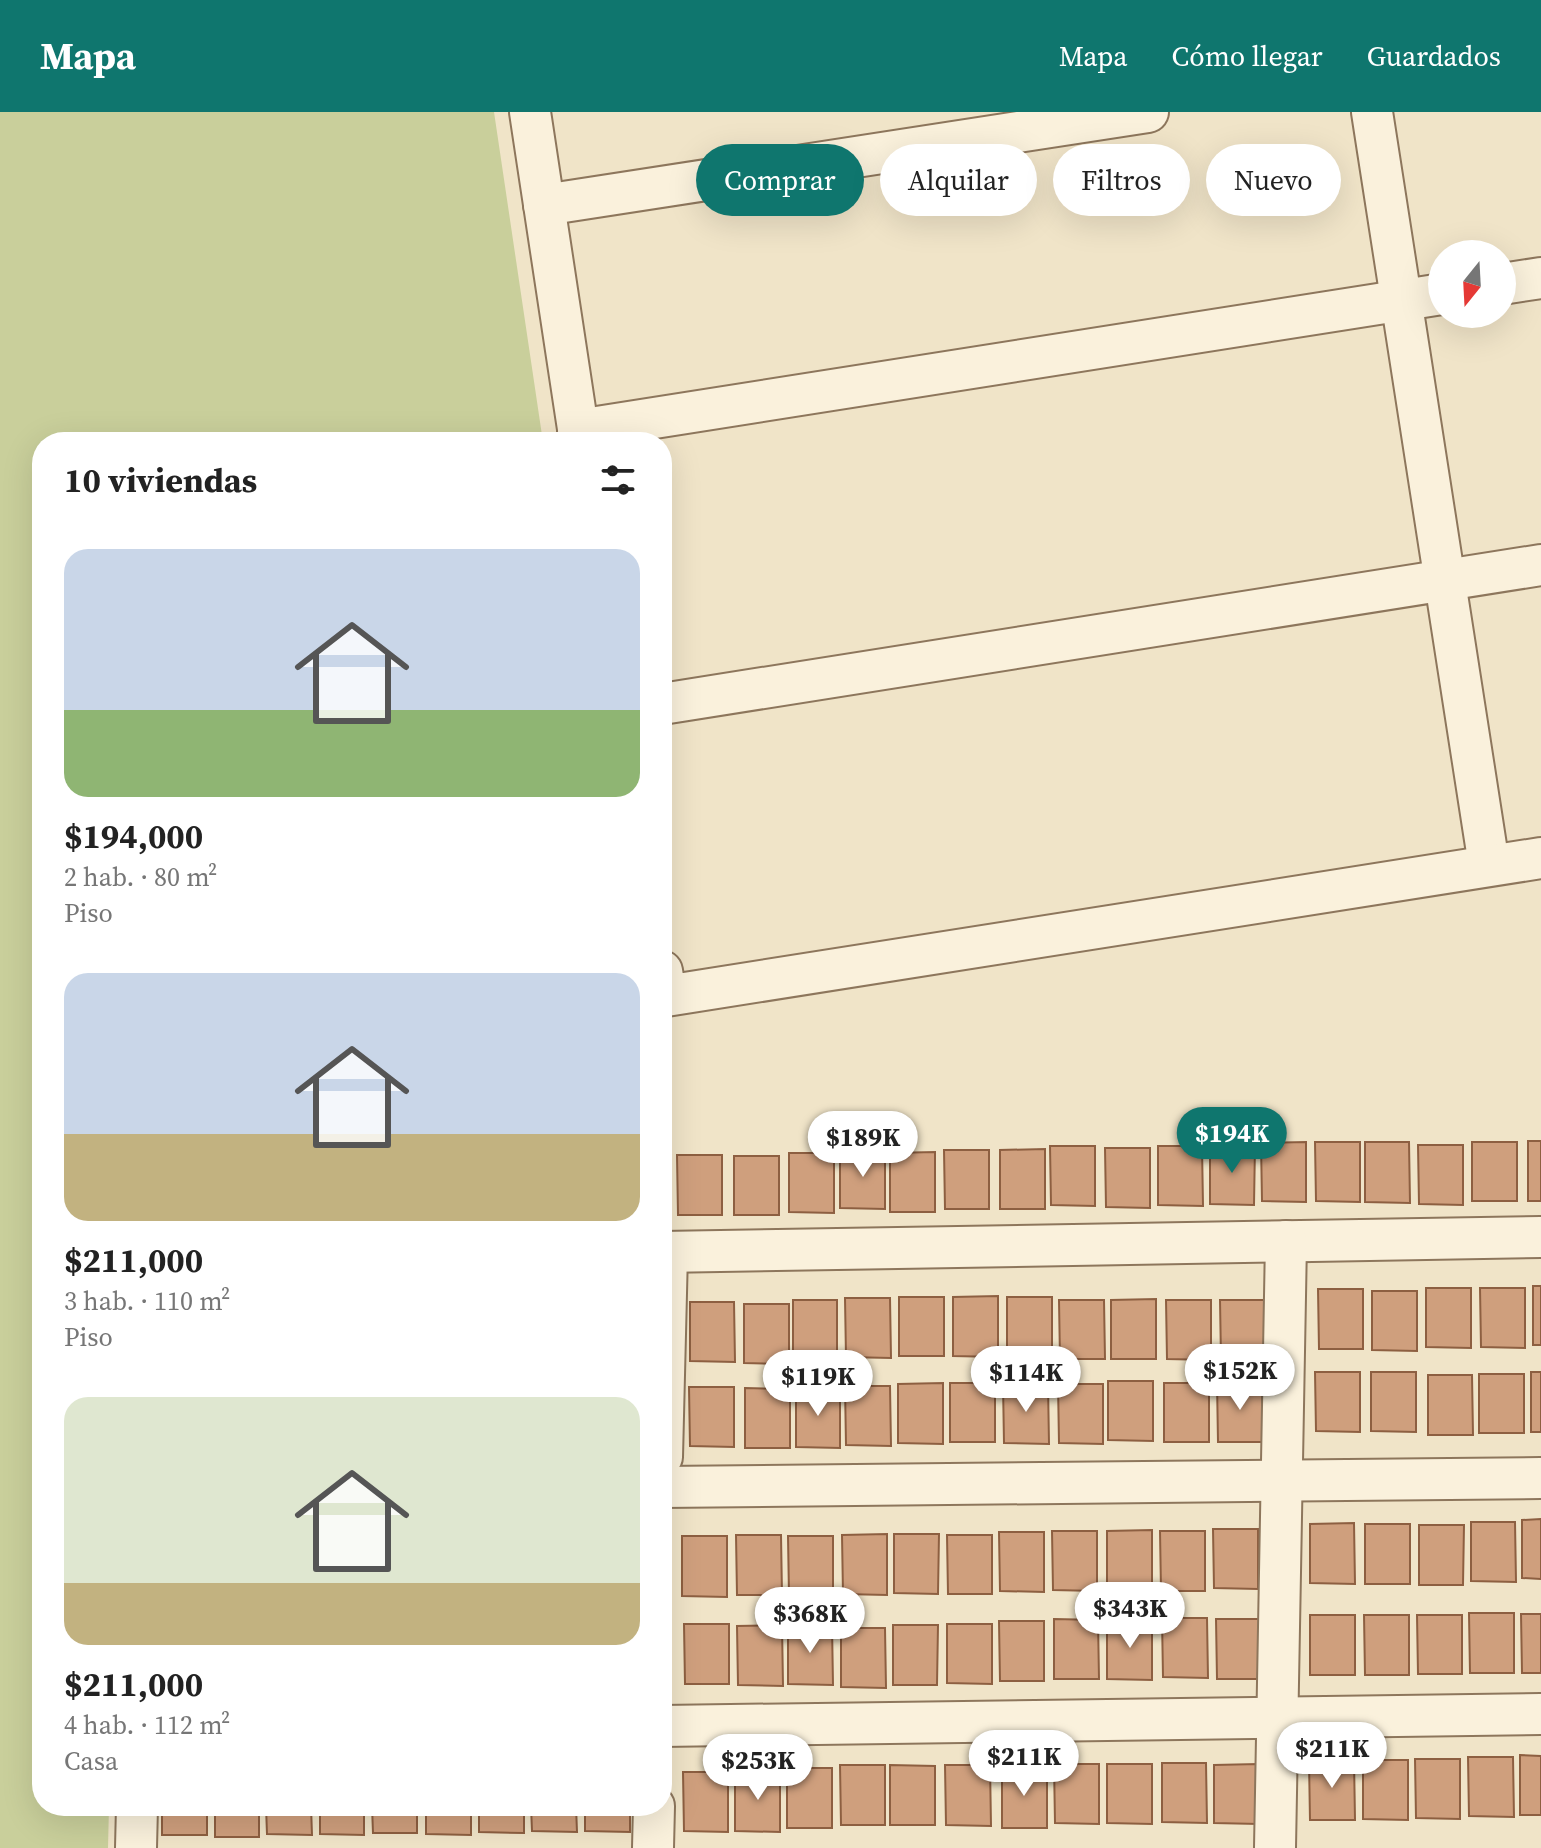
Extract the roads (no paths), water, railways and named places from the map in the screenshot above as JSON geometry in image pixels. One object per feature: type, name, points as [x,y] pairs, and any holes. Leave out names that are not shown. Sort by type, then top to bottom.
[{"type":"street","points":[[530,112],[578,432]]},
{"type":"street","points":[[544,205],[1148,112]]},
{"type":"street","points":[[1372,112],[1489,865]]},
{"type":"street","points":[[1516,282],[1541,278]]},
{"type":"street","points":[[603,432],[1428,296]]},
{"type":"street","points":[[672,702],[1541,565]]},
{"type":"street","points":[[672,995],[1541,858]]},
{"type":"street","points":[[672,1252],[1541,1237]]},
{"type":"street","points":[[1275,1848],[1286,1241]]},
{"type":"street","points":[[672,1487],[1541,1478]]},
{"type":"street","points":[[672,1726],[1541,1714]]},
{"type":"street","points":[[136,1848],[137,1816]]},
{"type":"street","points":[[653,1848],[654,1816]]}]
